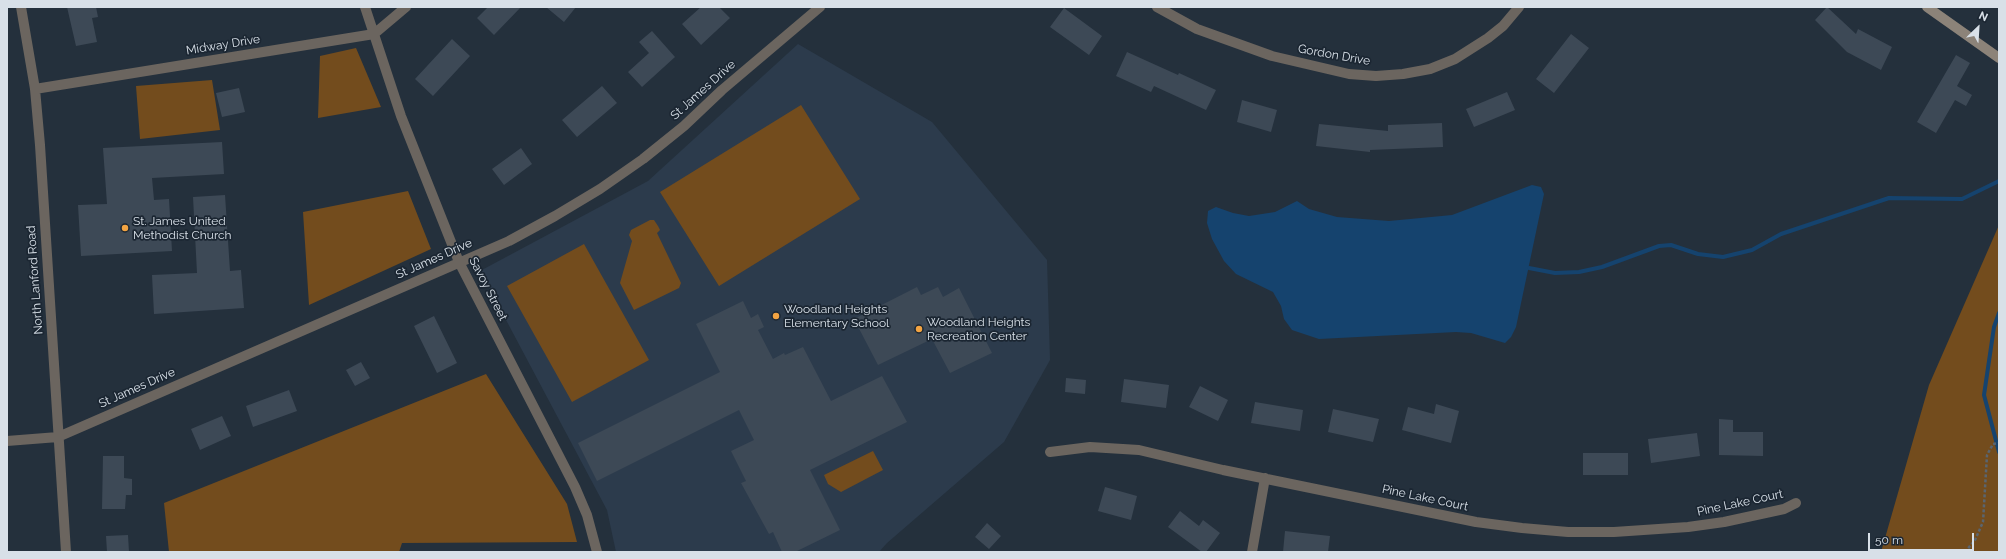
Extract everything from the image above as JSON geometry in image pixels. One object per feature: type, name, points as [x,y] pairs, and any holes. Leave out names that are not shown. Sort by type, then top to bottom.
[{"type":"street","name":"North Lanford Road","points":[[21,7],[34,89],[40,145],[66,552]]},
{"type":"street","name":"Savoy Street","points":[[365,7],[401,116],[459,262],[575,487],[587,515],[597,552]]},
{"type":"street","points":[[374,34],[406,7]]},
{"type":"street","name":"St James Drive","points":[[7,441],[58,437],[509,241],[555,216],[612,181],[684,126],[722,90],[820,7]]},
{"type":"street","name":"Gordon Drive","points":[[1157,7],[1197,29],[1272,56],[1349,74],[1376,76],[1403,74],[1430,69],[1455,59],[1488,38],[1503,26],[1519,7]]},
{"type":"street","points":[[1927,7],[1998,55]]},
{"type":"street","name":"Midway Drive","points":[[34,89],[374,34]]},
{"type":"street","name":"Pine Lake Court","points":[[1050,452],[1090,446],[1139,450],[1476,522],[1568,532],[1614,532],[1688,527],[1724,522],[1784,509],[1796,503]]},
{"type":"street","points":[[1252,552],[1266,478]]},
{"type":"path","points":[[1965,552],[1974,540],[1983,522],[1987,455],[1993,444],[1999,443]]},
{"type":"shaded area","name":"Woodland Heights Elementary School","points":[[798,44],[932,122],[1047,260],[1050,360],[1004,442],[887,543],[879,552],[616,552],[607,510],[480,271],[648,181]]},
{"type":"shaded area","points":[[356,48],[381,107],[318,118],[320,56]]},
{"type":"shaded area","points":[[212,80],[220,130],[140,139],[136,86]]},
{"type":"shaded area","points":[[801,105],[860,199],[719,286],[660,192]]},
{"type":"shaded area","points":[[408,191],[431,249],[309,305],[303,212]]},
{"type":"shaded area","points":[[650,220],[654,220],[660,230],[657,233],[681,283],[679,288],[634,310],[620,283],[632,241],[629,235],[631,230]]},
{"type":"shaded area","points":[[1999,225],[1999,552],[1881,552],[1929,385]]},
{"type":"shaded area","points":[[584,244],[649,360],[572,402],[507,286]]},
{"type":"shaded area","points":[[486,374],[567,504],[577,542],[402,543],[399,552],[169,552],[164,503]]},
{"type":"shaded area","points":[[873,451],[883,470],[841,492],[828,484],[824,475]]},
{"type":"water","points":[[1532,185],[1541,187],[1544,194],[1516,327],[1511,337],[1505,343],[1471,333],[1456,332],[1319,339],[1292,330],[1284,319],[1281,306],[1273,292],[1236,274],[1224,261],[1212,239],[1207,223],[1208,211],[1216,207],[1233,213],[1249,216],[1275,212],[1297,201],[1309,209],[1337,217],[1389,221],[1452,215]]},
{"type":"building","points":[[67,7],[96,7],[98,17],[92,18],[97,42],[76,46]]},
{"type":"building","points":[[488,7],[521,7],[494,35],[477,18]]},
{"type":"building","points":[[546,7],[576,7],[564,22]]},
{"type":"building","points":[[701,7],[719,7],[730,18],[701,45],[682,24]]},
{"type":"building","points":[[1827,7],[1856,34],[1858,29],[1892,47],[1881,70],[1847,52],[1815,20]]},
{"type":"building","points":[[1064,8],[1102,36],[1089,55],[1050,27]]},
{"type":"building","points":[[652,31],[675,57],[642,87],[628,72],[649,53],[639,42]]},
{"type":"building","points":[[1571,34],[1589,48],[1554,93],[1536,79]]},
{"type":"building","points":[[452,39],[470,56],[433,96],[415,79]]},
{"type":"building","points":[[1127,52],[1216,90],[1206,110],[1154,86],[1151,92],[1116,76]]},
{"type":"building","points":[[1956,55],[1970,63],[1957,86],[1972,95],[1966,106],[1955,100],[1936,133],[1917,122]]},
{"type":"building","points":[[602,86],[617,103],[577,137],[562,120]]},
{"type":"building","points":[[239,88],[245,112],[222,117],[216,93]]},
{"type":"building","points":[[1507,92],[1515,110],[1474,127],[1466,109]]},
{"type":"building","points":[[1242,100],[1277,110],[1271,132],[1237,122]]},
{"type":"building","points":[[1442,123],[1443,147],[1370,150],[1370,152],[1316,146],[1319,124],[1388,131],[1388,125]]},
{"type":"building","points":[[222,142],[224,174],[152,178],[154,200],[169,199],[172,251],[81,256],[78,205],[107,204],[103,148]]},
{"type":"building","points":[[521,148],[532,164],[504,185],[492,169]]},
{"type":"building","points":[[225,195],[230,271],[241,270],[244,308],[154,314],[152,275],[197,273],[193,197]]},
{"type":"building","name":"Woodland Heights Recreation Center","points":[[917,287],[921,295],[938,287],[943,297],[959,288],[992,353],[950,373],[932,339],[878,365],[854,319]]},
{"type":"building","points":[[743,301],[751,318],[758,314],[764,327],[758,330],[773,359],[784,353],[785,355],[803,347],[831,401],[882,376],[907,422],[810,470],[840,530],[795,552],[782,552],[773,532],[769,534],[741,483],[746,481],[731,451],[754,440],[739,410],[597,481],[578,443],[720,372],[696,324]]},
{"type":"building","points":[[434,316],[457,363],[437,373],[414,326]]},
{"type":"building","points":[[361,362],[370,378],[355,386],[346,370]]},
{"type":"building","points":[[1066,378],[1086,380],[1085,394],[1065,392]]},
{"type":"building","points":[[1124,379],[1169,385],[1166,408],[1121,402]]},
{"type":"building","points":[[1200,386],[1228,400],[1218,421],[1189,407]]},
{"type":"building","points":[[289,390],[297,411],[253,427],[246,406]]},
{"type":"building","points":[[1255,402],[1303,410],[1300,431],[1251,423]]},
{"type":"building","points":[[1436,404],[1459,411],[1451,443],[1402,430],[1408,407],[1434,414]]},
{"type":"building","points":[[1333,409],[1379,419],[1373,442],[1328,432]]},
{"type":"building","points":[[222,416],[231,436],[200,450],[191,429]]},
{"type":"building","points":[[1719,419],[1733,420],[1733,432],[1763,432],[1763,456],[1719,455]]},
{"type":"building","points":[[1697,433],[1700,456],[1651,463],[1648,439]]},
{"type":"building","points":[[1583,453],[1628,453],[1628,475],[1583,475]]},
{"type":"building","points":[[103,456],[124,456],[124,478],[132,479],[132,495],[126,495],[125,509],[102,509]]},
{"type":"building","points":[[1105,487],[1137,496],[1131,520],[1098,511]]},
{"type":"building","points":[[1180,511],[1199,526],[1203,520],[1220,533],[1206,552],[1202,552],[1168,527]]},
{"type":"building","points":[[987,523],[1001,536],[989,549],[975,537]]},
{"type":"building","points":[[1285,531],[1330,536],[1328,552],[1283,552]]},
{"type":"building","points":[[128,535],[129,552],[107,552],[106,536]]},
{"type":"waterway","points":[[1529,268],[1555,273],[1579,272],[1602,267],[1659,246],[1671,245],[1698,254],[1723,257],[1752,250],[1781,234],[1889,198],[1962,199],[1999,181]]},
{"type":"waterway","points":[[1999,313],[1994,327],[1984,395],[1999,452]]},
{"type":"place","name":"St. James United Methodist Church","points":[[125,228]]},
{"type":"place","name":"Woodland Heights Elementary School","points":[[776,316]]},
{"type":"place","name":"Woodland Heights Recreation Center","points":[[919,329]]}]
